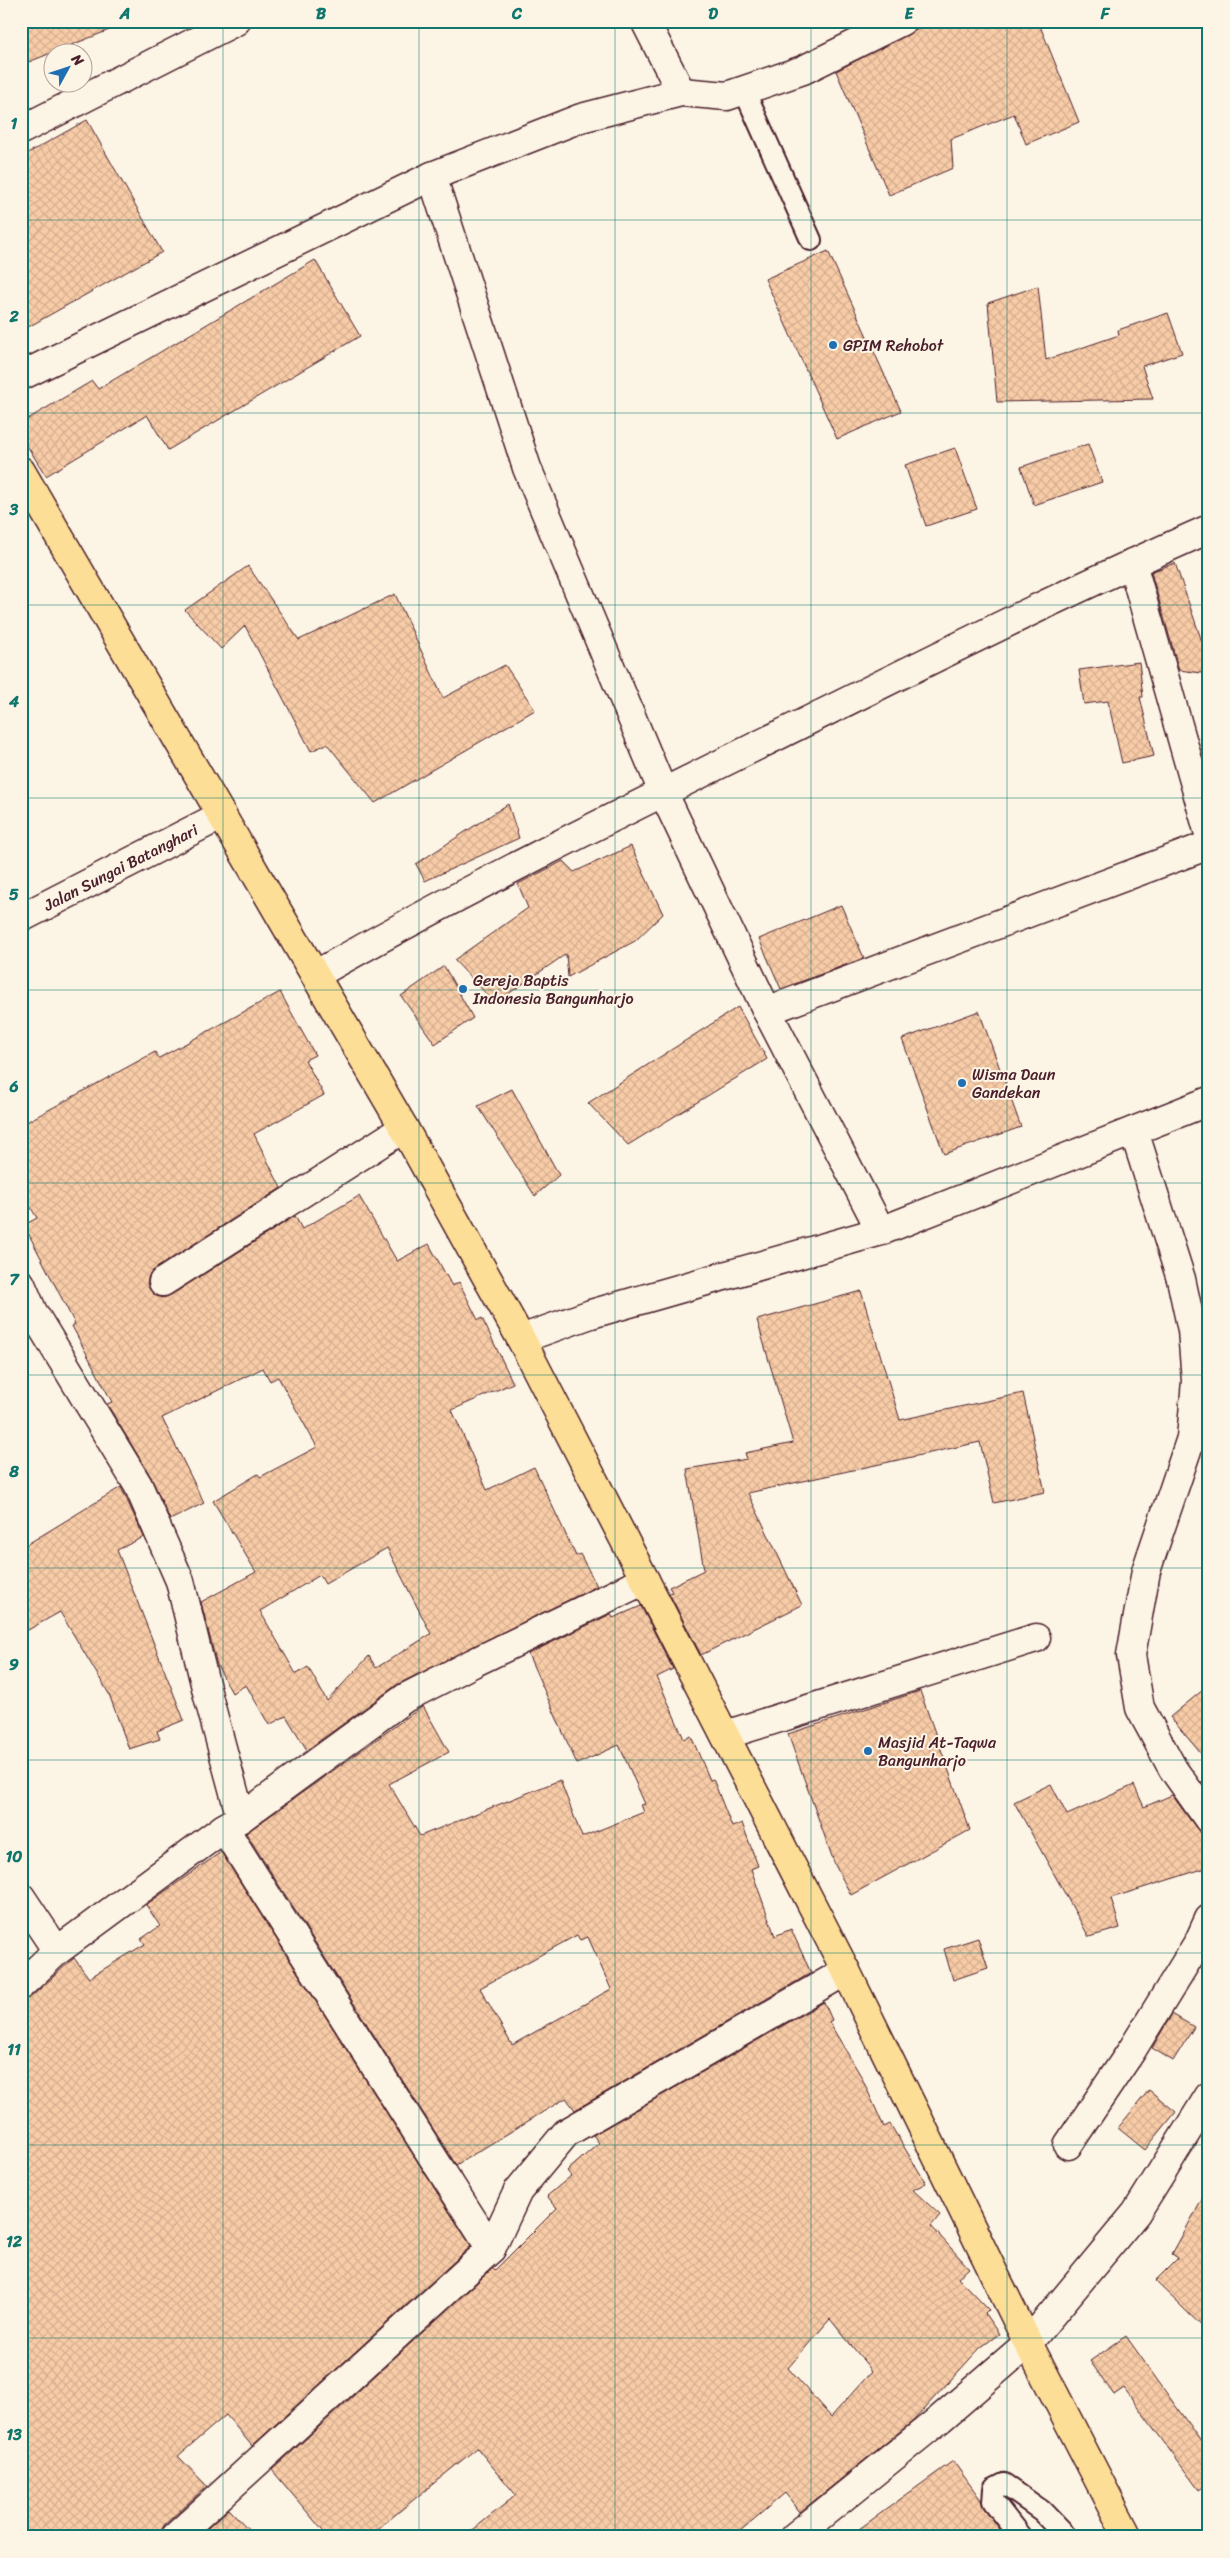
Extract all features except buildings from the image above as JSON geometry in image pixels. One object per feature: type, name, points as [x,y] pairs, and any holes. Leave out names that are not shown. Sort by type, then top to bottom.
[{"type":"main road","points":[[21,471],[404,1128],[521,1339],[846,1971],[1028,2343],[1125,2536]]},
{"type":"street","points":[[21,130],[236,21]]},
{"type":"street","points":[[645,21],[681,92]]},
{"type":"street","points":[[21,376],[432,176],[581,118],[681,92],[727,96],[803,70],[902,21]]},
{"type":"street","points":[[432,176],[526,468],[663,792],[767,1011],[881,1231]]},
{"type":"street","points":[[315,975],[370,944],[663,792],[1132,563],[1209,529]]},
{"type":"street","points":[[1132,563],[1209,834]]},
{"type":"street","name":"Jalan Sungai Batanghari","points":[[21,918],[222,815]]},
{"type":"street","points":[[767,1011],[1209,845]]},
{"type":"street","points":[[521,1339],[591,1314],[881,1231],[1209,1101]]},
{"type":"street","points":[[163,1282],[404,1128]]},
{"type":"street","points":[[1134,1131],[1181,1279],[1192,1330],[1196,1381],[1191,1438],[1146,1571],[1131,1656],[1140,1708],[1173,1769],[1209,1820]]},
{"type":"street","points":[[21,1284],[33,1312],[138,1485],[180,1581],[208,1696],[233,1823],[491,2249]]},
{"type":"street","points":[[21,1985],[57,1952],[405,1698],[645,1580]]},
{"type":"street","points":[[725,1735],[1036,1638]]},
{"type":"street","points":[[21,1897],[57,1952]]},
{"type":"street","points":[[1068,2145],[1132,2050],[1199,1941],[1209,1919]]},
{"type":"street","points":[[174,2537],[491,2249],[518,2191],[566,2133],[846,1971]]},
{"type":"street","points":[[794,2537],[940,2419],[1028,2343],[1136,2212],[1209,2096]]},
{"type":"lane","points":[[744,90],[810,240]]},
{"type":"lane","points":[[1020,2537],[993,2501],[994,2490],[1004,2484],[1042,2511],[1066,2537]]},
{"type":"place","name":"GPIM Rehobot","points":[[833,345]]},
{"type":"place","name":"Gereja Baptis Indonesia Bangunharjo","points":[[463,989]]},
{"type":"place","name":"Wisma Daun Gandekan","points":[[962,1083]]},
{"type":"place","name":"Masjid At-Taqwa Bangunharjo","points":[[868,1751]]}]
